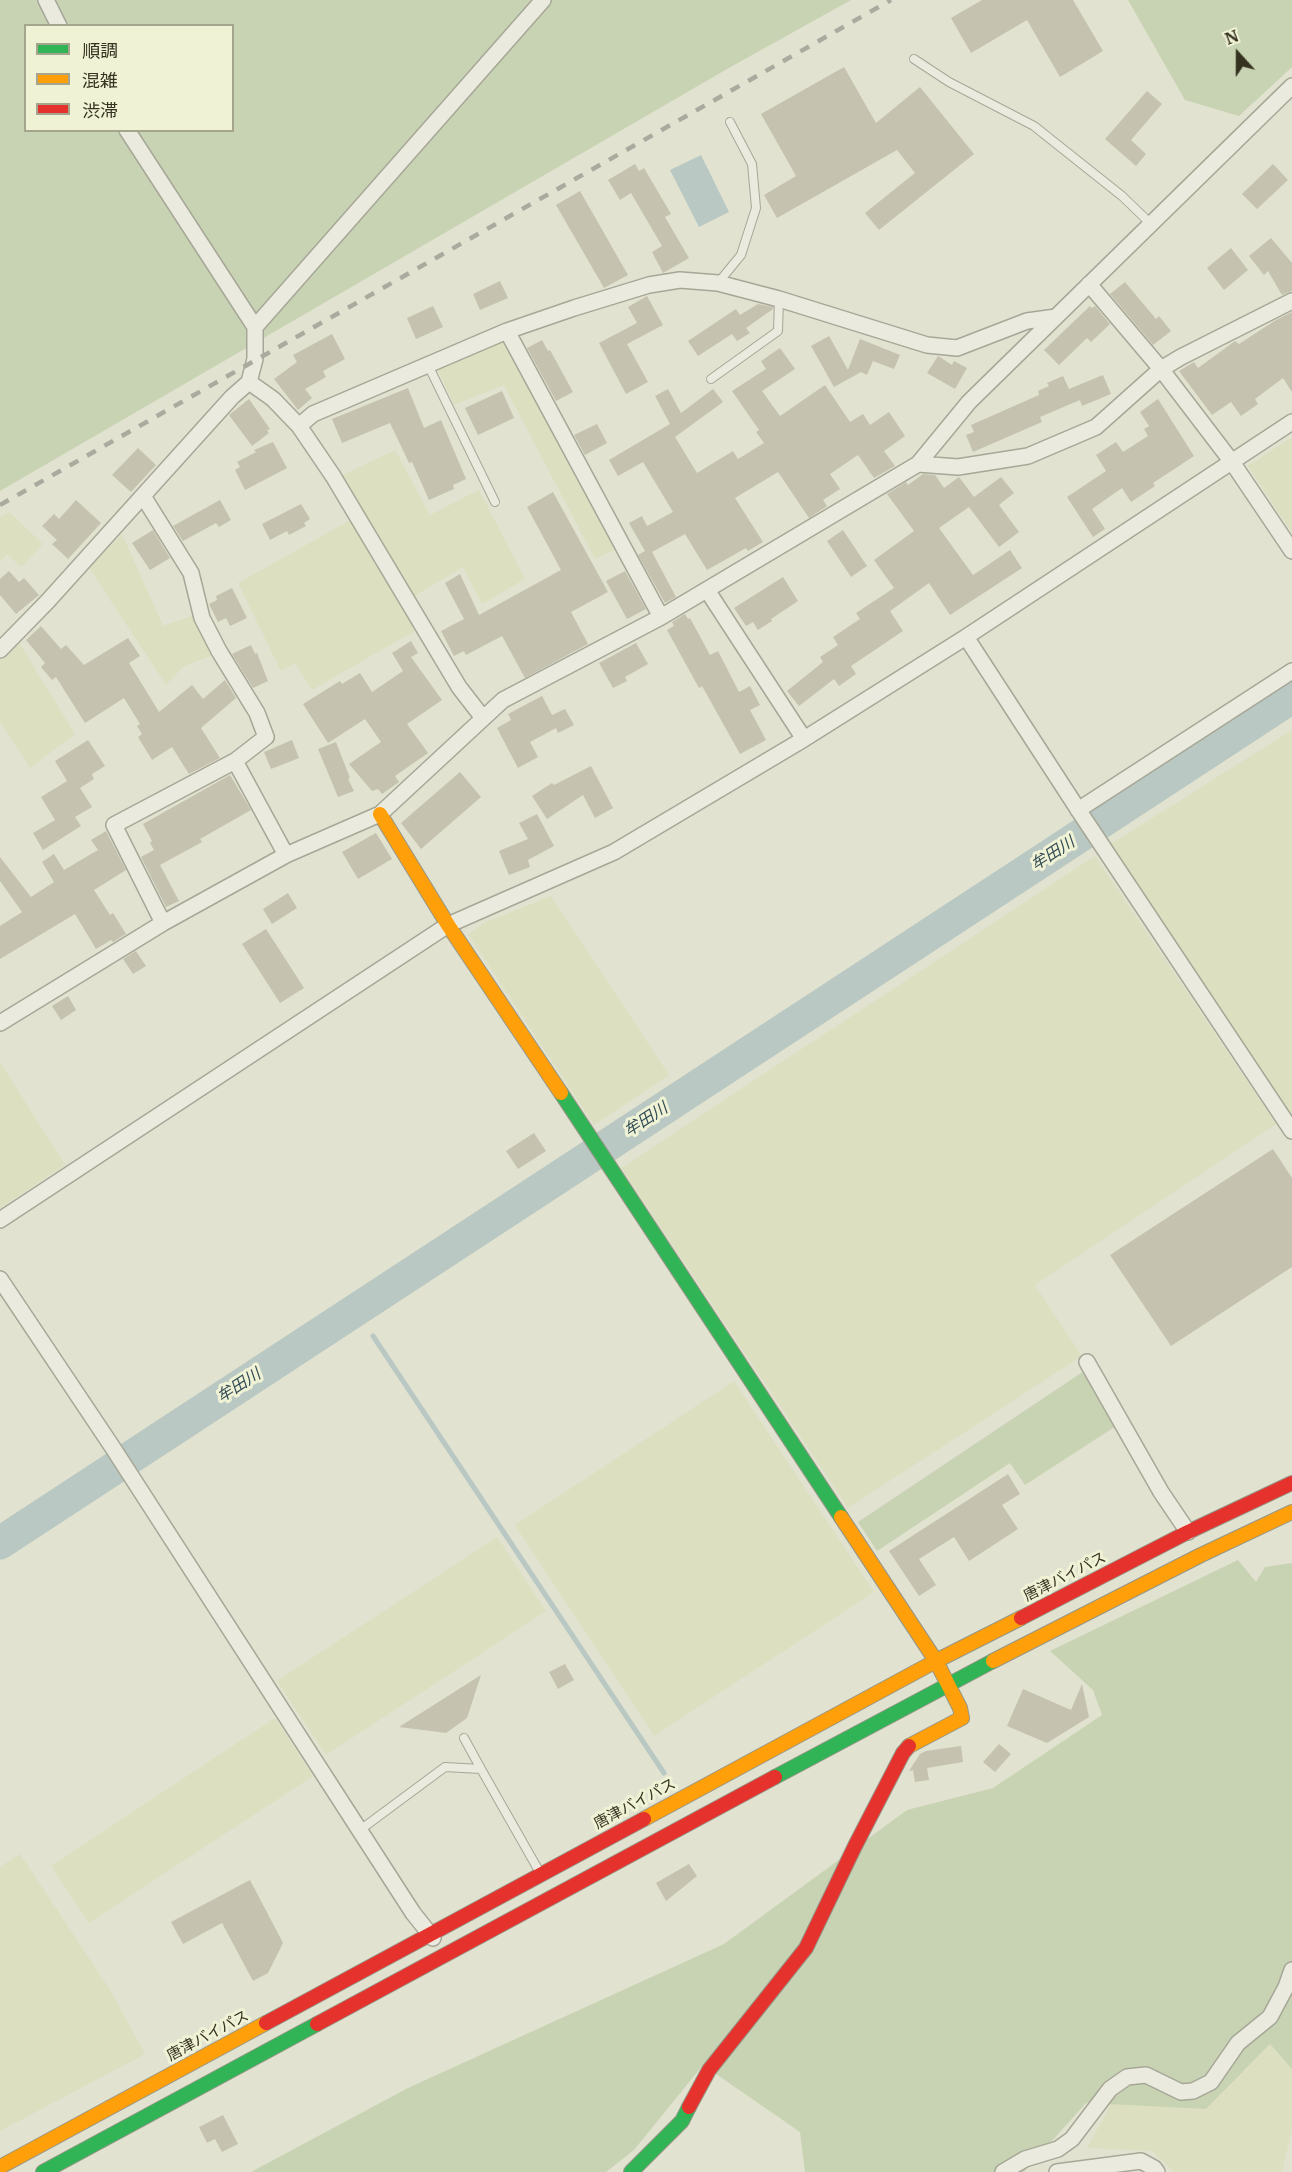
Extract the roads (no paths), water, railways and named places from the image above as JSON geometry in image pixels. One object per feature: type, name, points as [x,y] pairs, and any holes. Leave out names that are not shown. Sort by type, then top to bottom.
[{"type":"main road","points":[[380,814],[448,925],[936,1661],[962,1718],[912,1743],[903,1753],[806,1948],[709,2070],[682,2121],[631,2172]]},
{"type":"main road","name":"唐津バイパス","points":[[0,2167],[936,1661],[1188,1532],[1292,1483]]},
{"type":"main road","points":[[43,2172],[948,1684],[1201,1555],[1292,1512]]},
{"type":"street","points":[[46,0],[58,24]]},
{"type":"street","points":[[255,327],[543,0]]},
{"type":"street","points":[[0,1023],[163,923],[286,855],[380,814],[503,700],[661,617],[918,464],[969,402],[1292,86]]},
{"type":"street","points":[[0,650],[47,603],[232,397],[249,382],[255,359],[255,327],[129,132]]},
{"type":"street","points":[[298,426],[313,414],[507,331],[649,285],[681,280],[718,283],[779,299],[927,345],[957,348],[1027,321],[1056,317]]},
{"type":"street","points":[[1089,284],[1161,369],[1232,462],[1292,551]]},
{"type":"street","points":[[918,464],[958,467],[1028,456],[1096,427],[1161,369],[1180,357],[1292,301]]},
{"type":"street","points":[[507,331],[661,617]]},
{"type":"street","points":[[249,382],[273,399],[298,426],[333,476],[459,687],[483,718]]},
{"type":"street","points":[[0,1220],[448,925],[614,852],[804,739],[966,637],[1292,422]]},
{"type":"street","points":[[143,496],[191,573],[202,618],[219,651],[257,712],[266,737],[235,761],[114,825],[163,923]]},
{"type":"street","points":[[707,590],[804,739]]},
{"type":"street","points":[[966,637],[1095,836],[1292,1131]]},
{"type":"street","points":[[1080,812],[1292,671]]},
{"type":"street","points":[[235,761],[286,855]]},
{"type":"street","points":[[0,1279],[113,1448],[413,1913],[448,1954]]},
{"type":"street","points":[[1087,1362],[1161,1492],[1188,1532]]},
{"type":"street","points":[[1003,2172],[1025,2159],[1058,2149],[1072,2139],[1110,2089],[1127,2077],[1146,2074],[1181,2091],[1194,2091],[1211,2082],[1238,2043],[1270,2017],[1292,1970]]},
{"type":"street","points":[[1057,2172],[1141,2161],[1157,2172]]},
{"type":"lane","points":[[914,59],[949,82],[1034,126],[1122,196],[1150,224]]},
{"type":"lane","points":[[718,283],[741,255],[756,208],[752,164],[730,122]]},
{"type":"lane","points":[[711,379],[778,331],[779,299]]},
{"type":"lane","points":[[428,364],[495,502]]},
{"type":"lane","points":[[464,1738],[541,1874]]},
{"type":"lane","points":[[360,1830],[445,1767],[481,1769]]},
{"type":"waterway","name":"牟田川","points":[[0,1543],[1292,697]]},
{"type":"waterway","points":[[373,1336],[664,1773]]},
{"type":"railway","points":[[0,505],[891,0]]}]
